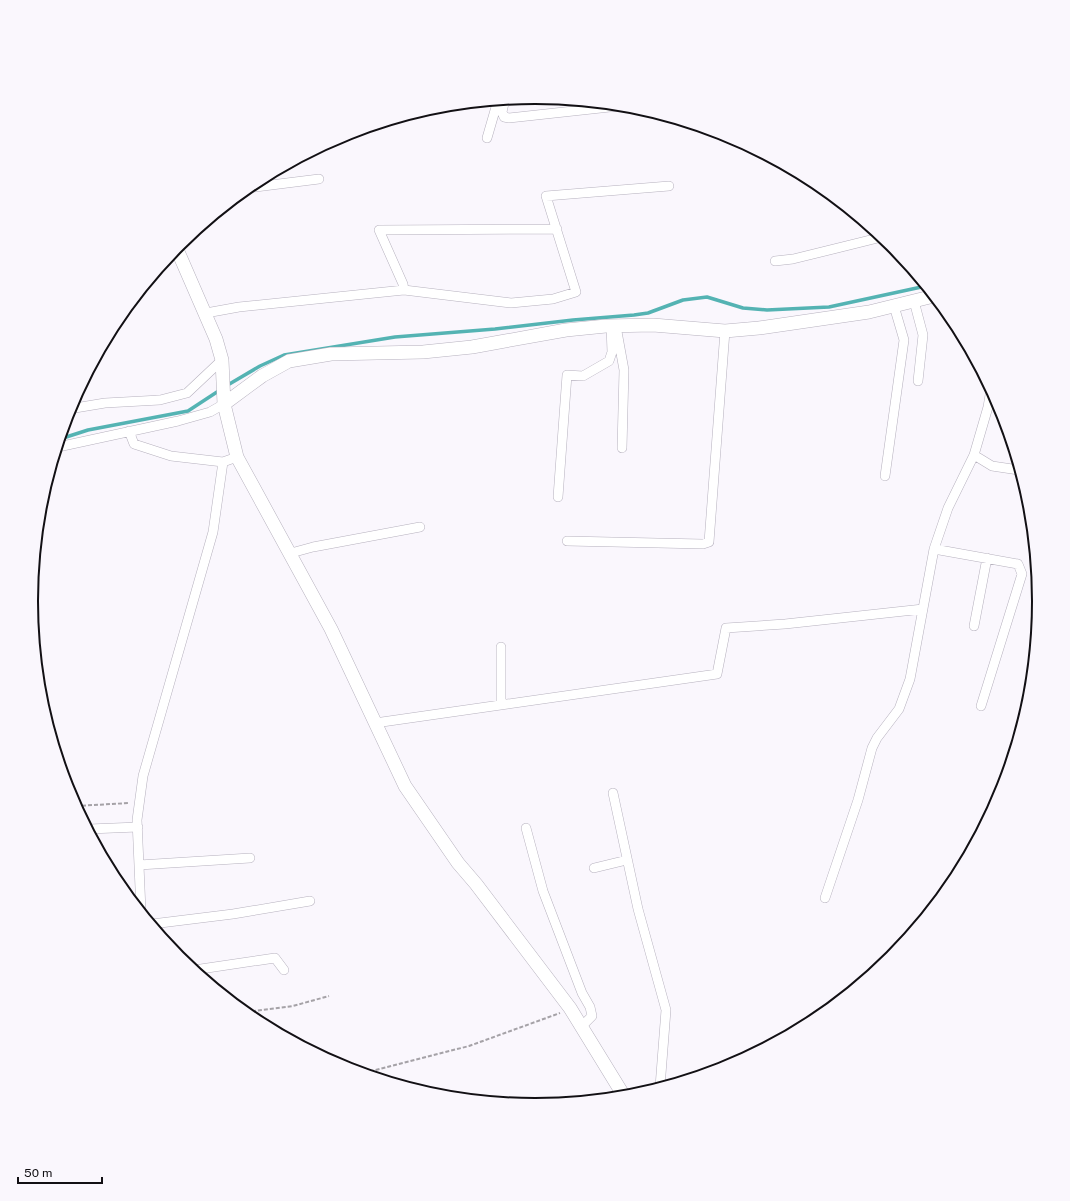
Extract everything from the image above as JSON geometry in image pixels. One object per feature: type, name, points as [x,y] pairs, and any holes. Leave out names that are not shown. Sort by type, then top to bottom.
[{"type":"main road","points":[[179,254],[206,313],[222,360],[224,404],[237,457],[254,491],[291,553],[331,629],[405,786],[416,805],[458,864],[476,884],[570,1008],[620,1090]]},
{"type":"main road","points":[[224,404],[262,376],[289,361],[331,354],[424,352],[472,347],[566,330],[614,326],[653,325],[725,331],[759,328],[869,312],[928,297]]},
{"type":"street","points":[[504,105],[502,112],[504,117],[509,118],[600,108]]},
{"type":"street","points":[[487,138],[496,106]]},
{"type":"street","points":[[260,186],[319,179]]},
{"type":"street","points":[[206,313],[239,307],[404,290],[510,303],[553,298],[576,292],[546,196],[669,186]]},
{"type":"street","points":[[404,290],[403,284],[379,230],[557,229]]},
{"type":"street","points":[[775,260],[793,259],[875,239]]},
{"type":"street","points":[[914,301],[922,335],[918,381]]},
{"type":"street","points":[[885,476],[904,340],[894,306]]},
{"type":"street","points":[[614,326],[624,370],[622,448]]},
{"type":"street","points":[[558,497],[567,375],[583,376],[609,361],[612,352],[614,326]]},
{"type":"street","points":[[567,541],[703,544],[709,542],[725,331]]},
{"type":"street","points":[[77,408],[105,403],[160,400],[182,395],[196,386],[222,360]]},
{"type":"street","points":[[825,898],[858,800],[872,748],[877,738],[899,709],[910,679],[934,549],[948,508],[974,455],[989,399]]},
{"type":"street","points":[[63,446],[210,412],[224,404]]},
{"type":"street","points":[[129,431],[134,444],[171,456],[224,462],[237,457]]},
{"type":"street","points":[[974,455],[992,466],[1014,469]]},
{"type":"street","points":[[141,902],[138,827],[146,762],[213,532],[224,462]]},
{"type":"street","points":[[291,553],[313,547],[420,527]]},
{"type":"street","points":[[934,549],[1018,564],[1022,574],[981,706]]},
{"type":"street","points":[[974,626],[987,558]]},
{"type":"street","points":[[375,723],[717,674],[726,628],[785,624],[923,609]]},
{"type":"street","points":[[501,647],[501,705]]},
{"type":"street","points":[[613,794],[638,909],[666,1010],[660,1082]]},
{"type":"street","points":[[94,830],[138,827]]},
{"type":"street","points":[[526,828],[547,904],[582,993],[590,1007],[592,1016],[582,1026]]},
{"type":"street","points":[[139,865],[250,858]]},
{"type":"street","points":[[594,868],[627,860]]},
{"type":"street","points":[[157,923],[233,914],[310,901]]},
{"type":"street","points":[[202,969],[275,958],[284,970]]},
{"type":"path","points":[[83,806],[140,802]]},
{"type":"path","points":[[255,1011],[293,1006],[330,996]]},
{"type":"path","points":[[374,1071],[469,1046],[550,1018],[570,1008]]},
{"type":"waterway","points":[[226,386],[260,366],[284,355],[395,337],[634,315],[648,313],[683,300],[707,297],[743,308],[767,310],[829,307],[920,287]]},
{"type":"waterway","points":[[65,437],[88,430],[188,411],[220,390]]}]
